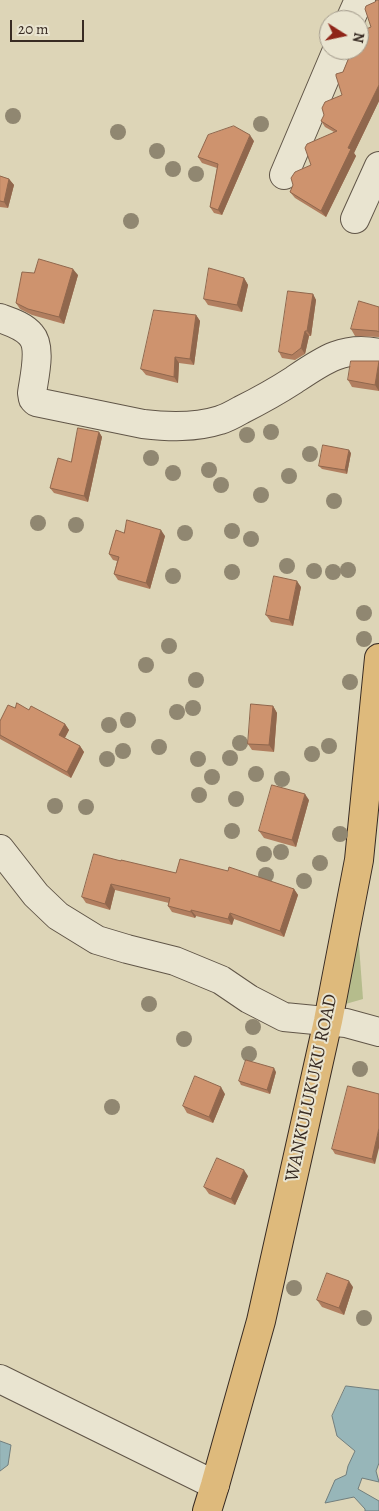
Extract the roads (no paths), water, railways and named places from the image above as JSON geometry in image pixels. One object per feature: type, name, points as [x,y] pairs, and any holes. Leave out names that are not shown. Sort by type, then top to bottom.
[{"type":"main road","name":"WANKULUKUKU ROAD","points":[[207,1511],[216,1485],[261,1321],[328,1021],[359,860],[379,658]]},
{"type":"street","points":[[284,175],[333,60]]},
{"type":"street","points":[[355,219],[379,166]]},
{"type":"street","points":[[0,318],[18,325],[31,334],[35,341],[37,354],[32,393],[36,402],[160,426],[202,425],[222,419],[264,398],[327,358],[347,352],[370,351],[379,353]]},
{"type":"street","points":[[0,849],[36,894],[58,916],[97,940],[175,962],[221,980],[249,999],[284,1017],[360,1026],[379,1032]]},
{"type":"street","points":[[0,1379],[216,1485]]},
{"type":"water","points":[[346,1386],[379,1390],[379,1463],[376,1471],[379,1482],[362,1478],[358,1489],[379,1501],[379,1511],[365,1511],[354,1497],[325,1503],[335,1480],[346,1475],[355,1451],[337,1436],[332,1416]]},
{"type":"water","points":[[0,1441],[11,1445],[8,1465],[0,1471]]}]
